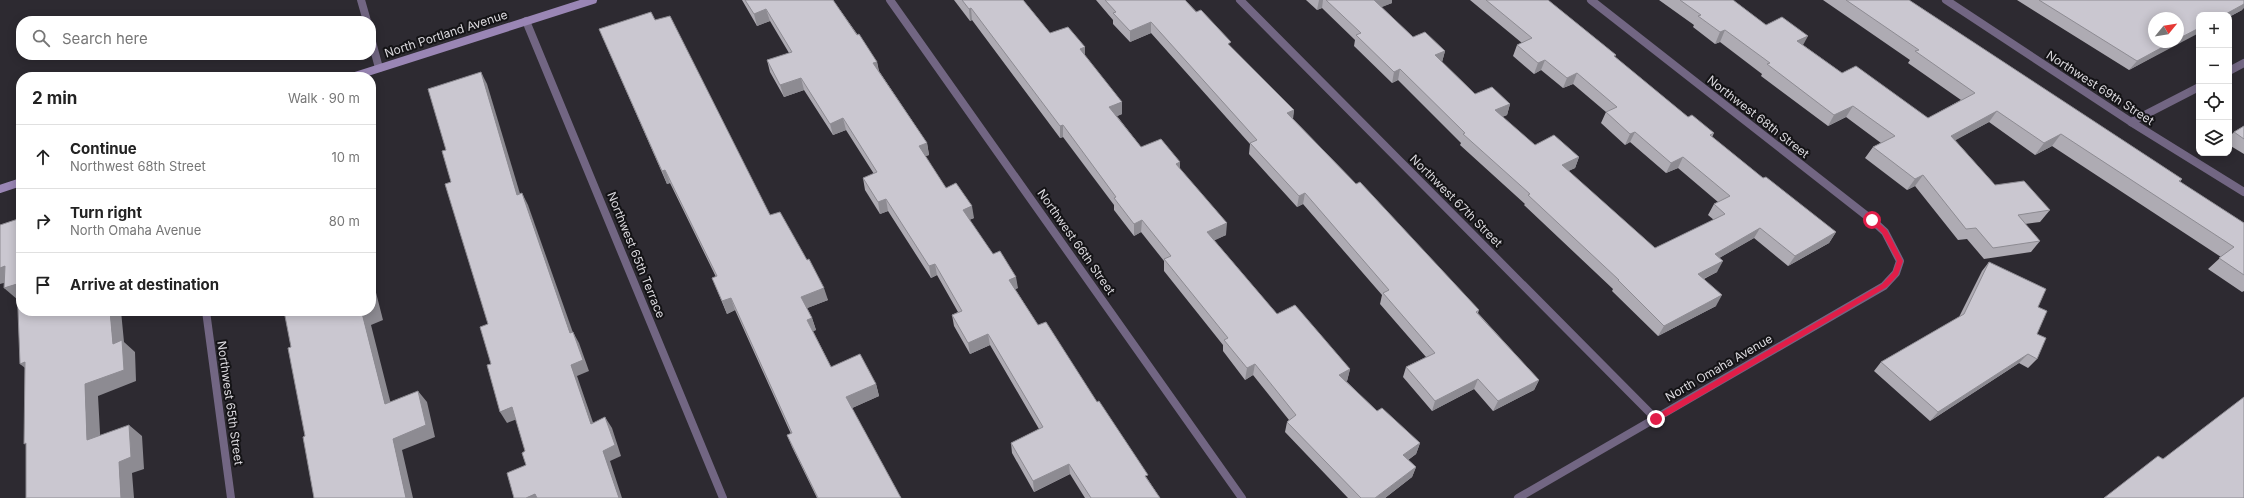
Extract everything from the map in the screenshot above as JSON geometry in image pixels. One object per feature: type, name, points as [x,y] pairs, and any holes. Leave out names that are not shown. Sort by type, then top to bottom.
[{"type":"street","points":[[361,0],[366,16]]},
{"type":"street","name":"North Portland Avenue","points":[[367,72],[594,0]]},
{"type":"street","name":"Northwest 66th Street","points":[[890,0],[1242,498]]},
{"type":"street","name":"Northwest 67th Street","points":[[1240,0],[1656,419]]},
{"type":"street","name":"Northwest 68th Street","points":[[1591,0],[1872,220],[1885,232],[1900,261]]},
{"type":"street","name":"Northwest 69th Street","points":[[1946,0],[2131,122],[2244,192]]},
{"type":"street","name":"Northwest 65th Terrace","points":[[526,21],[723,498]]},
{"type":"street","points":[[376,57],[379,68]]},
{"type":"street","points":[[2232,69],[2244,63]]},
{"type":"street","points":[[2131,122],[2196,89]]},
{"type":"street","points":[[0,189],[16,184]]},
{"type":"street","name":"North Omaha Avenue","points":[[1518,498],[1884,286],[1896,273],[1900,261]]},
{"type":"street","name":"Northwest 65th Street","points":[[207,316],[231,498]]},
{"type":"building","points":[[745,0],[833,0],[857,35],[859,34],[877,62],[873,63],[927,143],[919,146],[946,188],[956,183],[972,206],[963,210],[993,254],[1000,251],[1016,277],[1009,280],[1038,325],[1046,322],[1097,402],[1099,401],[1148,475],[1145,476],[1160,498],[1091,498],[1069,464],[1033,481],[1011,443],[1043,427],[988,334],[968,343],[952,315],[962,311],[935,264],[929,266],[886,199],[878,202],[863,178],[877,172],[843,118],[830,124],[801,78],[780,85],[767,60],[792,52],[766,9],[754,14]]},
{"type":"building","points":[[962,0],[1023,0],[1050,33],[1068,27],[1085,47],[1080,49],[1122,102],[1109,107],[1141,147],[1161,139],[1180,162],[1176,164],[1227,223],[1207,232],[1277,314],[1295,305],[1350,369],[1339,375],[1377,411],[1382,408],[1420,443],[1403,455],[1416,467],[1375,498],[1361,498],[1287,422],[1296,415],[1255,364],[1247,368],[1224,340],[1228,338],[1164,259],[1171,256],[1142,220],[1134,224],[1063,125],[1060,126],[971,8],[969,9]]},
{"type":"building","points":[[1105,0],[1185,0],[1196,12],[1201,10],[1231,42],[1228,44],[1294,110],[1287,113],[1356,184],[1360,182],[1479,310],[1476,312],[1539,380],[1498,401],[1478,379],[1435,401],[1406,367],[1435,353],[1383,293],[1389,290],[1305,193],[1299,196],[1250,143],[1257,140],[1151,22],[1130,31],[1113,13],[1116,12]]},
{"type":"building","points":[[1326,0],[1374,0],[1413,37],[1425,32],[1445,51],[1435,55],[1475,94],[1492,87],[1510,104],[1495,110],[1535,145],[1554,135],[1579,157],[1562,165],[1655,248],[1725,214],[1714,204],[1730,196],[1683,157],[1671,163],[1635,132],[1630,134],[1606,112],[1617,107],[1577,73],[1567,78],[1545,60],[1538,63],[1517,45],[1532,38],[1486,0],[1548,0],[1616,55],[1614,56],[1688,117],[1692,115],[1714,133],[1710,135],[1763,178],[1766,177],[1836,232],[1795,256],[1760,228],[1715,254],[1723,261],[1698,274],[1722,295],[1664,326],[1619,280],[1528,195],[1530,194],[1463,134],[1465,133],[1400,69],[1394,72],[1356,35],[1361,33]]},
{"type":"building","points":[[1680,0],[1733,0],[1766,25],[1782,17],[1808,36],[1797,41],[1842,73],[1856,66],[1928,118],[1975,93],[1915,51],[1919,50],[1846,0],[1909,0],[2182,179],[2179,181],[2244,223],[2244,275],[2219,258],[2234,247],[2061,134],[2044,143],[1997,111],[1951,136],[1995,185],[2024,181],[2050,210],[2018,215],[2040,241],[1993,248],[1976,228],[1966,229],[1923,175],[1915,179],[1873,147],[1895,136],[1853,106],[1834,115],[1767,64],[1770,63],[1725,30],[1720,32],[1698,16],[1701,15]]},
{"type":"building","points":[[2039,0],[2244,0],[2244,4],[2229,12],[2196,12],[2196,30],[2184,36],[2184,12],[2148,12],[2148,48],[2161,48],[2137,61]]},
{"type":"building","points":[[651,12],[655,20],[670,16],[770,215],[780,212],[807,260],[809,259],[824,288],[801,297],[812,318],[807,320],[831,367],[860,354],[876,384],[846,397],[901,498],[818,498],[787,435],[792,433],[731,298],[722,301],[712,278],[717,276],[665,170],[662,171],[599,29]]},
{"type":"building","points":[[481,72],[517,195],[522,193],[570,333],[573,332],[583,360],[571,365],[591,424],[605,417],[615,445],[603,451],[619,498],[537,498],[535,494],[526,498],[514,498],[507,473],[526,465],[522,453],[525,451],[512,407],[500,412],[487,365],[491,364],[480,327],[488,324],[445,184],[451,182],[442,151],[446,150],[428,89]]},
{"type":"building","points":[[2244,126],[2244,139],[2234,132]]},
{"type":"building","points":[[16,220],[16,284],[4,288],[5,266],[0,268],[0,225]]},
{"type":"building","points":[[1989,262],[2046,289],[2038,307],[2047,311],[2037,334],[2046,338],[2037,359],[2028,354],[1938,412],[1881,362],[1964,314]]},
{"type":"building","points":[[18,316],[110,316],[113,344],[122,340],[124,370],[85,384],[87,440],[129,425],[131,457],[119,462],[121,498],[26,498],[26,443],[24,444],[25,362],[20,364]]},
{"type":"building","points":[[285,316],[363,316],[385,404],[418,391],[426,425],[393,439],[406,498],[314,498],[303,437],[305,436],[288,348],[291,347]]},
{"type":"building","points":[[2244,397],[2244,498],[2104,498],[2158,456],[2163,459]]},
{"type":"route","points":[[1656,419],[1884,286],[1896,273],[1900,261],[1885,232],[1872,220]]}]
